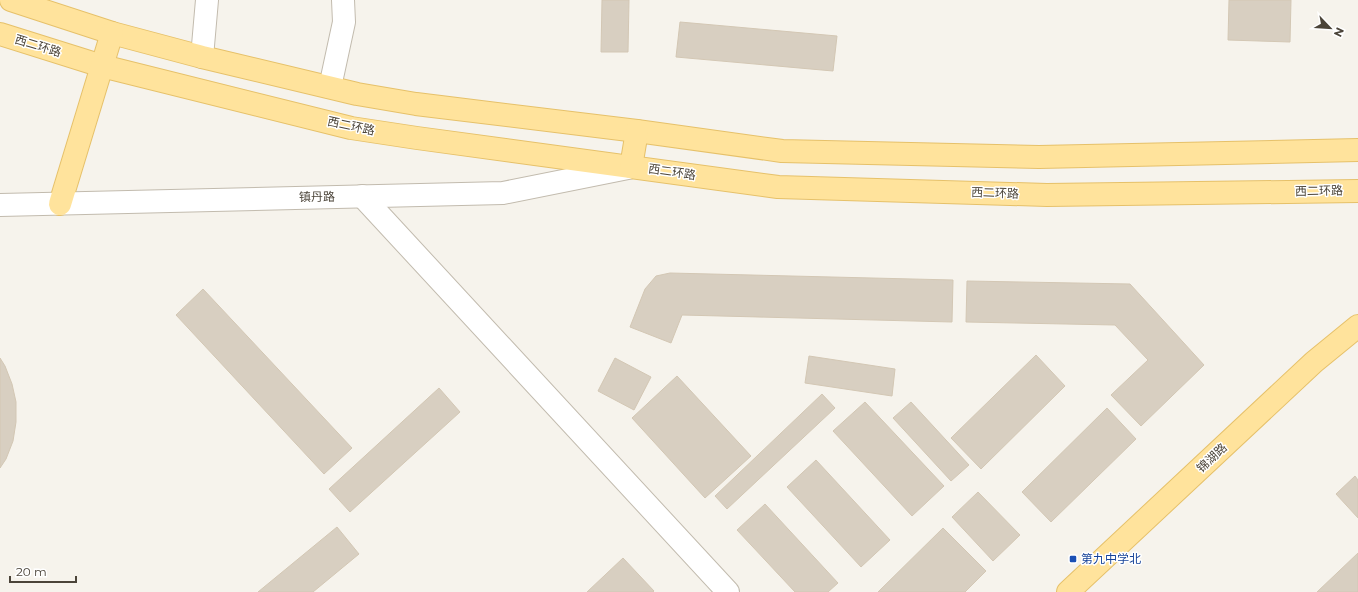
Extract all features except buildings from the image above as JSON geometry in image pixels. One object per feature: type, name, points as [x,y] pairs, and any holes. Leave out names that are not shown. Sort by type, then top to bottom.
[{"type":"main road","points":[[11,0],[112,33],[202,57],[357,94],[416,104],[637,131],[782,151],[1039,157],[1358,150]]},
{"type":"main road","points":[[60,204],[112,33]]},
{"type":"main road","name":"西二环路","points":[[0,34],[102,66],[351,128],[786,187],[1047,195],[1358,190]]},
{"type":"main road","points":[[631,167],[637,131]]},
{"type":"main road","name":"锦湖路","points":[[1068,592],[1314,362],[1358,326]]},
{"type":"street","points":[[202,57],[207,0]]},
{"type":"street","points":[[330,88],[344,22],[343,0]]},
{"type":"street","name":"镇丹路","points":[[0,205],[503,193],[631,167]]},
{"type":"street","points":[[362,196],[728,592]]},
{"type":"place","name":"第九中学北","points":[[1073,559]]}]
